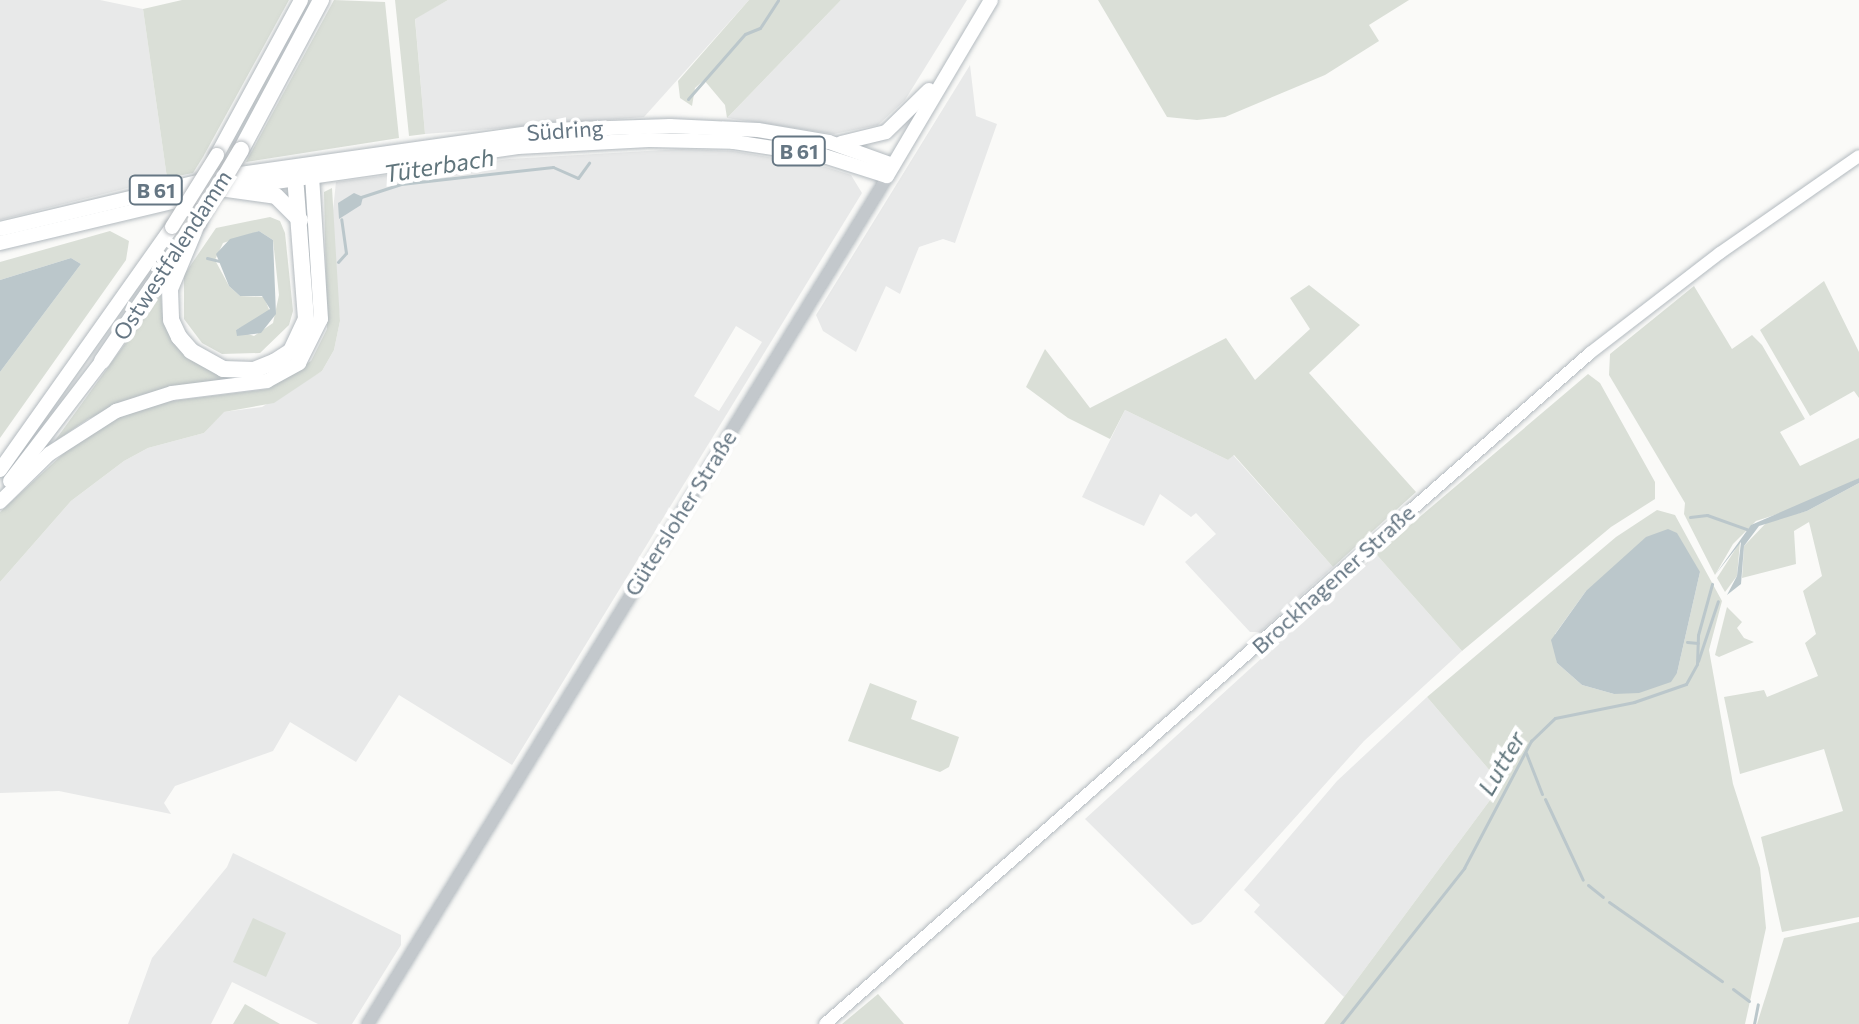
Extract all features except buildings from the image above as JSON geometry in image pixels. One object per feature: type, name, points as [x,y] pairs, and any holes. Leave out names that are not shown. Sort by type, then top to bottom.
[{"type":"highway","name":"Ostwestfalendamm","points":[[102,361],[198,222],[241,150],[321,0]]},
{"type":"highway","points":[[198,222],[172,277],[171,320],[191,351],[233,371],[274,362],[291,351],[300,336],[307,298],[300,220],[303,171]]},
{"type":"highway","points":[[227,189],[276,196],[300,220]]},
{"type":"main road","name":"Ostwestfalendamm","points":[[0,470],[38,422],[172,227],[217,155],[301,0]]},
{"type":"main road","name":"Gütersloher Straße","points":[[890,171],[991,0]]},
{"type":"main road","name":"B 61","points":[[829,142],[849,143],[886,132],[951,66]]},
{"type":"main road","name":"Südring","points":[[0,243],[303,171],[484,137],[611,127],[740,128],[829,142],[890,171]]},
{"type":"main road","name":"Südring","points":[[0,229],[174,186],[518,147],[687,139],[809,152],[890,171]]},
{"type":"main road","name":"Brockhagener Straße","points":[[825,1024],[1590,353],[1692,274],[1859,156]]},
{"type":"main road","points":[[0,502],[49,454],[116,411],[172,393],[267,381],[299,363],[321,319],[303,171]]},
{"type":"main road","name":"Ostwestfalendamm","points":[[0,494],[102,361]]},
{"type":"main road","points":[[0,455],[38,422]]},
{"type":"street","name":"Gütersloher Straße","points":[[367,1024],[890,171]]},
{"type":"shaded area","points":[[0,0],[100,0],[143,9],[167,178],[0,220]]},
{"type":"shaded area","points":[[182,0],[289,0],[193,173],[167,178],[143,9]]},
{"type":"shaded area","points":[[334,0],[385,2],[399,138],[246,162]]},
{"type":"shaded area","points":[[395,0],[448,0],[415,19],[425,134],[409,136]]},
{"type":"shaded area","points":[[448,0],[749,0],[644,117],[425,134],[415,18]]},
{"type":"shaded area","points":[[749,0],[841,0],[727,118],[725,105],[704,80],[695,88],[692,106],[680,98],[678,81]]},
{"type":"shaded area","points":[[841,0],[967,0],[905,100],[878,125],[834,134],[727,118]]},
{"type":"shaded area","points":[[1098,0],[1409,0],[1369,25],[1379,41],[1325,75],[1225,117],[1197,120],[1167,117]]},
{"type":"shaded area","points":[[970,65],[976,116],[997,124],[955,243],[943,239],[919,247],[900,294],[886,286],[856,352],[823,331],[816,315]]},
{"type":"shaded area","points":[[682,149],[733,151],[826,167],[851,175],[862,193],[512,765],[399,695],[356,762],[290,722],[273,751],[175,786],[164,803],[171,814],[59,791],[0,793],[0,582],[71,501],[124,461],[148,448],[204,433],[223,412],[262,407],[322,371],[334,350],[340,321],[331,229],[336,182],[509,159]],"holes":[[[736,326],[762,342],[719,411],[694,396]]]},
{"type":"shaded area","points":[[332,188],[340,321],[334,350],[322,371],[274,403],[224,412],[204,433],[148,448],[124,461],[71,501],[0,582],[0,512],[76,442],[115,419],[163,402],[268,389],[311,361],[327,329],[324,192]]},
{"type":"shaded area","points":[[354,193],[363,197],[361,205],[339,219],[338,203]]},
{"type":"shaded area","points":[[270,217],[280,221],[285,233],[293,311],[289,325],[260,353],[222,354],[202,343],[184,319],[184,275],[216,228]],"holes":[[[259,231],[273,240],[279,295],[273,323],[254,336],[236,330],[270,312],[264,297],[240,296],[229,286],[215,260],[223,243]]]},
{"type":"shaded area","points":[[110,231],[129,241],[126,260],[0,438],[0,372],[81,264],[71,258],[0,280],[0,262]]},
{"type":"shaded area","points":[[259,231],[273,240],[276,314],[261,333],[237,336],[236,330],[270,309],[262,296],[240,296],[229,286],[216,254],[230,239]]},
{"type":"shaded area","points":[[71,258],[81,264],[0,372],[0,280]]},
{"type":"shaded area","points":[[1824,281],[1859,352],[1859,398],[1854,391],[1810,416],[1760,330]]},
{"type":"shaded area","points":[[1309,285],[1360,325],[1309,373],[1416,492],[1333,567],[1234,455],[1228,460],[1125,410],[1110,439],[1068,418],[1026,387],[1045,349],[1090,408],[1226,338],[1255,380],[1310,329],[1290,298]]},
{"type":"shaded area","points":[[1694,286],[1732,349],[1752,335],[1762,345],[1805,419],[1780,432],[1800,466],[1859,438],[1859,478],[1805,505],[1756,521],[1733,544],[1715,575],[1684,514],[1685,503],[1609,375],[1610,354]]},
{"type":"shaded area","points":[[161,294],[163,320],[185,355],[218,374],[255,376],[141,395],[88,419],[54,442]]},
{"type":"shaded area","points":[[1588,374],[1600,383],[1655,482],[1655,499],[1611,527],[1462,651],[1376,554]]},
{"type":"shaded area","points":[[1125,410],[1228,460],[1233,455],[1333,567],[1260,632],[1250,632],[1185,562],[1216,534],[1196,513],[1191,517],[1160,494],[1144,526],[1082,497]]},
{"type":"shaded area","points":[[1859,478],[1859,483],[1807,511],[1759,526],[1744,546],[1741,584],[1727,595],[1737,576],[1741,542],[1715,575],[1751,525]]},
{"type":"shaded area","points":[[1859,483],[1859,917],[1782,932],[1761,837],[1843,811],[1824,749],[1740,774],[1724,697],[1764,690],[1767,697],[1818,676],[1805,643],[1816,634],[1803,591],[1822,576],[1809,522],[1794,531],[1796,564],[1742,578],[1744,546],[1768,521],[1807,511]]},
{"type":"shaded area","points":[[1657,510],[1675,515],[1722,601],[1709,650],[1733,784],[1760,868],[1766,928],[1745,1024],[1324,1024],[1496,792],[1497,779],[1427,697],[1616,537]],"holes":[[[1700,572],[1677,673],[1614,694],[1582,685],[1557,663],[1555,634],[1586,591]]]},
{"type":"shaded area","points":[[1668,529],[1677,533],[1700,572],[1677,673],[1671,682],[1639,693],[1614,694],[1582,685],[1557,663],[1551,640],[1586,591],[1646,537]]},
{"type":"shaded area","points":[[1740,542],[1737,576],[1725,592],[1717,578]]},
{"type":"shaded area","points":[[1376,554],[1462,651],[1364,741],[1201,922],[1192,925],[1085,819]]},
{"type":"shaded area","points":[[1727,607],[1742,622],[1737,628],[1744,638],[1754,642],[1719,657],[1715,655]]},
{"type":"shaded area","points":[[870,683],[917,701],[911,719],[959,737],[949,767],[940,772],[848,741]]},
{"type":"shaded area","points":[[1427,697],[1497,779],[1496,792],[1344,997],[1254,912],[1260,905],[1244,890],[1337,781]]},
{"type":"shaded area","points":[[233,853],[401,935],[401,945],[352,1024],[318,1024],[232,982],[211,1024],[128,1024],[152,958],[227,867]]},
{"type":"shaded area","points":[[253,918],[286,933],[266,977],[233,962]]},
{"type":"shaded area","points":[[1859,922],[1859,1024],[1757,1024],[1784,938]]},
{"type":"shaded area","points":[[878,994],[904,1024],[842,1024]]},
{"type":"shaded area","points":[[245,1004],[280,1024],[233,1024]]},
{"type":"waterway","name":"Tüterbach","points":[[688,99],[745,34],[760,28],[778,0]]},
{"type":"waterway","name":"Tüterbach","points":[[361,197],[401,184],[553,167],[578,178],[589,163]]},
{"type":"waterway","name":"Tüterbach","points":[[338,262],[346,253],[341,219]]},
{"type":"waterway","name":"Tüterbach","points":[[207,258],[219,261]]},
{"type":"waterway","points":[[1690,517],[1707,515],[1752,531]]},
{"type":"waterway","name":"Lutter","points":[[1341,1024],[1464,868],[1531,741],[1555,718],[1634,702],[1686,684],[1697,664],[1698,635],[1712,584]]},
{"type":"waterway","points":[[1698,661],[1718,601]]},
{"type":"waterway","points":[[1687,642],[1698,643]]},
{"type":"waterway","points":[[1526,753],[1542,794]]},
{"type":"waterway","points":[[1545,799],[1583,880]]},
{"type":"waterway","points":[[1588,885],[1603,897]]},
{"type":"waterway","points":[[1609,902],[1722,981]]},
{"type":"waterway","points":[[1733,989],[1749,1001]]},
{"type":"waterway","points":[[1754,1024],[1758,1004]]}]
